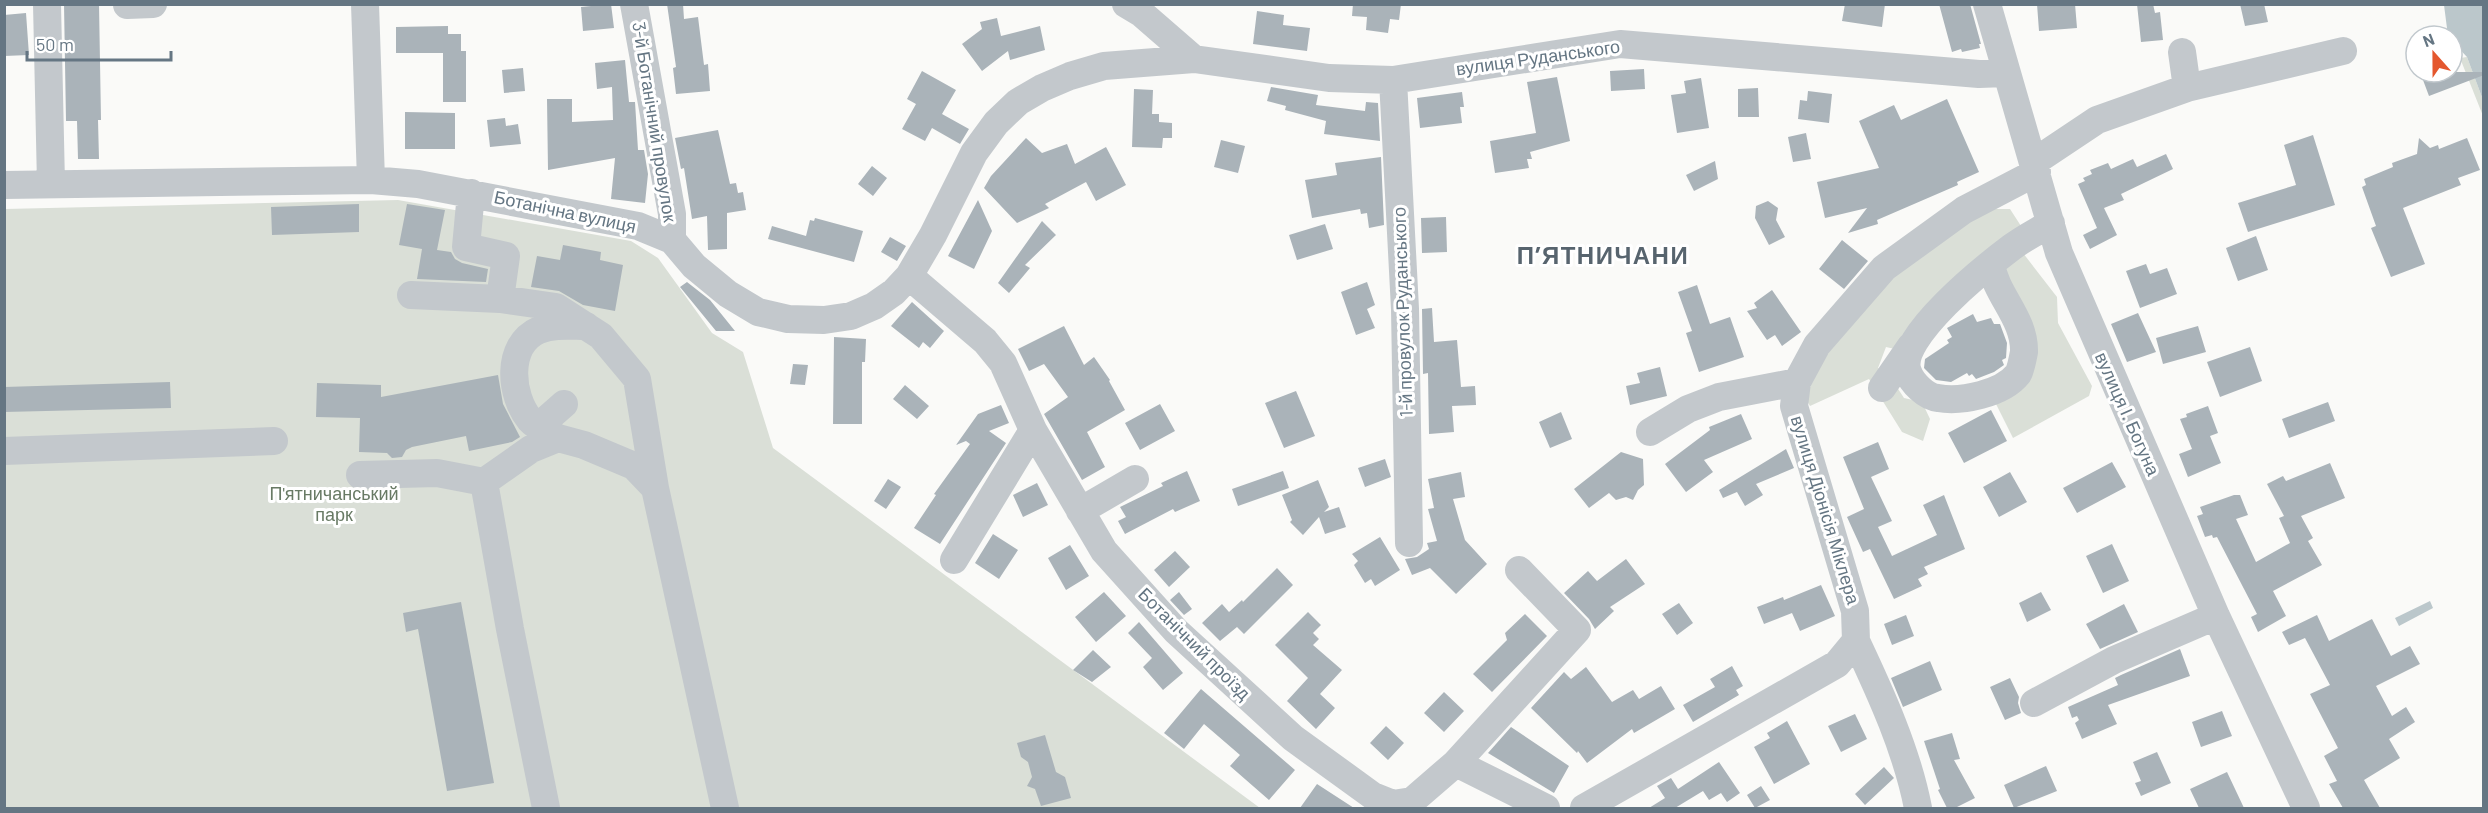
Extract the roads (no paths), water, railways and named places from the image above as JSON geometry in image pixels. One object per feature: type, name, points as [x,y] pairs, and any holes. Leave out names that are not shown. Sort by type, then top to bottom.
[{"type":"street","points":[[47,4],[51,184]]},
{"type":"street","points":[[127,5],[153,4]]},
{"type":"street","points":[[365,4],[371,180]]},
{"type":"street","name":"3-й Ботанічний провулок","points":[[634,4],[672,214],[672,240]]},
{"type":"street","points":[[1126,4],[1141,13],[1194,58]]},
{"type":"street","name":"вулиця І. Богуна","points":[[1987,4],[2059,253],[2089,327],[2216,615],[2306,808]]},
{"type":"street","name":"вулиця Руданського","points":[[1194,58],[1329,78],[1393,80],[1620,44],[1979,74],[2006,73]]},
{"type":"street","name":"вулиця Діонісія Міклера","points":[[1856,641],[1855,611],[1794,405],[1797,382],[1817,345],[1884,268],[1964,210],[2035,167],[2097,120],[2187,88],[2343,51]]},
{"type":"street","points":[[2182,52],[2187,88]]},
{"type":"street","name":"Ботанічна вулиця","points":[[4,185],[371,180],[418,184],[638,225],[672,240],[694,266],[728,294],[758,312],[788,319],[824,320],[851,316],[874,306],[894,292],[909,276],[933,235],[974,153],[996,123],[1018,102],[1070,76],[1104,66],[1194,58]]},
{"type":"street","name":"1-й провулок Руданського","points":[[1393,80],[1405,309],[1409,543]]},
{"type":"street","points":[[471,193],[466,247],[506,256],[500,299]]},
{"type":"street","points":[[1882,388],[1915,339],[1957,292],[2014,246],[2051,224]]},
{"type":"street","points":[[1915,339],[1907,357],[1907,371],[1918,387],[1936,398],[1973,398],[1999,388],[2018,373],[2024,353],[2021,327],[1994,280],[1991,264]]},
{"type":"street","name":"Ботанічний проїзд","points":[[909,276],[985,341],[1003,363],[1034,430],[1104,551],[1176,631],[1293,738],[1373,796],[1394,804],[1412,801],[1456,763],[1577,630],[1519,570]]},
{"type":"street","points":[[411,295],[500,299],[556,307],[601,336],[637,379],[655,488],[725,808]]},
{"type":"street","points":[[586,326],[558,325],[538,331],[524,343],[516,355],[514,376],[520,399],[531,422],[548,432],[634,466],[655,488]]},
{"type":"street","points":[[1650,432],[1688,409],[1719,397],[1797,382]]},
{"type":"street","points":[[360,475],[437,473],[484,482],[531,449],[548,432],[564,404]]},
{"type":"street","points":[[954,560],[1034,430]]},
{"type":"street","points":[[4,451],[274,441]]},
{"type":"street","points":[[1080,511],[1135,479]]},
{"type":"street","points":[[484,482],[510,629],[546,808]]},
{"type":"street","points":[[2034,703],[2114,660],[2216,615]]},
{"type":"street","points":[[1584,808],[1837,664],[1856,641],[1873,678],[1912,780],[1917,808]]},
{"type":"street","points":[[1456,763],[1546,808]]},
{"type":"district","name":"П’ЯТНИЧАНИ","points":[[1603,256]]},
{"type":"park label","name":"П'ятничанський парк","points":[[334,504]]}]
